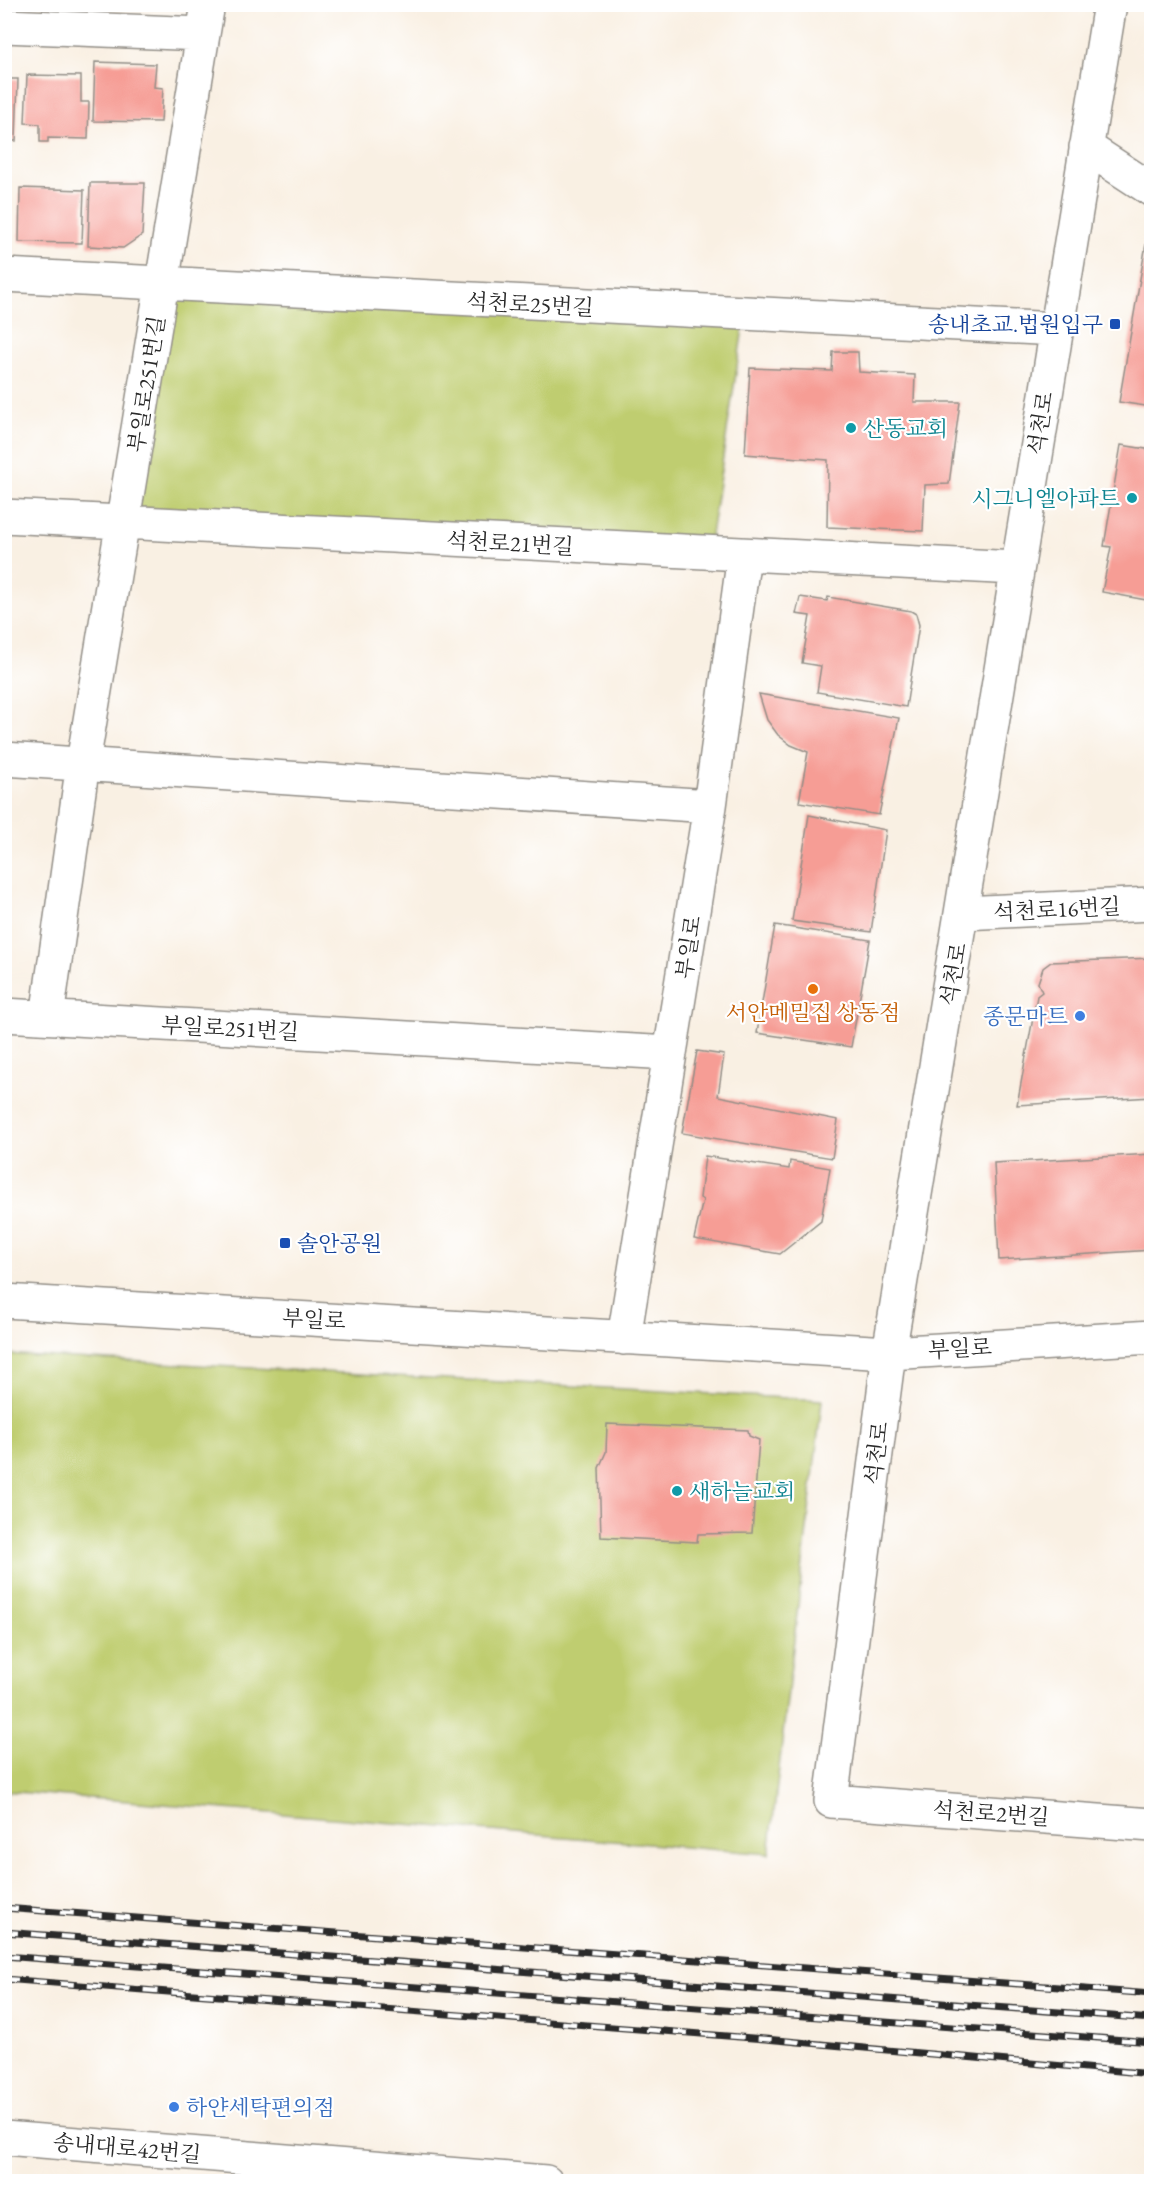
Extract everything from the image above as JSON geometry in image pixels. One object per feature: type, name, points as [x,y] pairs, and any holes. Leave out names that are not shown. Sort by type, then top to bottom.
[{"type":"street","name":"석천로","points":[[831,1801],[889,1353],[963,913],[1016,568],[1110,4]]},
{"type":"street","points":[[4,26],[205,19]]},
{"type":"street","name":"부일로251번길","points":[[205,19],[83,763],[47,1017],[670,1053]]},
{"type":"street","points":[[1086,147],[1152,190]]},
{"type":"street","name":"석천로25번길","points":[[4,275],[163,285],[1056,329]]},
{"type":"street","name":"석천로21번길","points":[[4,516],[1016,568]]},
{"type":"street","name":"부일로","points":[[624,1338],[710,806],[744,555]]},
{"type":"street","points":[[4,759],[710,806]]},
{"type":"street","name":"석천로16번길","points":[[963,913],[1152,904]]},
{"type":"street","points":[[4,1015],[47,1017]]},
{"type":"street","name":"부일로","points":[[4,1301],[889,1353],[1152,1337]]},
{"type":"street","name":"석천로2번길","points":[[831,1801],[1152,1825]]},
{"type":"street","name":"송내대로42번길","points":[[4,2138],[500,2180],[546,2181]]},
{"type":"green space","points":[[163,285],[745,315],[708,554],[123,523]]},
{"type":"green space","points":[[4,1354],[822,1400],[769,1854],[5,1791]]},
{"type":"building","points":[[95,62],[156,64],[154,87],[163,88],[161,122],[93,121]]},
{"type":"building","points":[[27,75],[81,76],[81,102],[89,102],[88,139],[48,138],[48,142],[40,142],[40,124],[25,123]]},
{"type":"building","points":[[4,79],[18,79],[16,141],[4,141]]},
{"type":"building","points":[[90,183],[145,183],[142,235],[123,248],[88,246]]},
{"type":"building","points":[[20,188],[84,190],[82,243],[19,242]]},
{"type":"building","points":[[1147,238],[1152,239],[1152,407],[1119,402]]},
{"type":"building","name":"산동교회","points":[[833,352],[858,352],[859,372],[915,375],[914,402],[960,402],[949,484],[925,485],[923,531],[827,527],[828,460],[745,454],[750,368],[832,371]]},
{"type":"building","name":"시그니엘아파트","points":[[1121,445],[1152,450],[1152,601],[1102,592],[1111,547],[1104,546]]},
{"type":"building","points":[[800,597],[827,601],[828,597],[911,611],[916,614],[919,625],[906,707],[817,692],[821,666],[802,663],[810,616],[796,614]]},
{"type":"building","points":[[759,694],[899,718],[879,815],[799,802],[808,752],[791,745],[778,735],[767,720]]},
{"type":"building","points":[[809,815],[886,830],[871,932],[792,921]]},
{"type":"building","points":[[775,925],[870,940],[851,1047],[757,1033]]},
{"type":"building","points":[[1152,958],[1152,1097],[1017,1105],[1037,996],[1042,992],[1038,983],[1043,968],[1051,962]]},
{"type":"building","points":[[697,1051],[724,1055],[718,1096],[838,1120],[832,1158],[682,1133]]},
{"type":"building","points":[[1152,1154],[1152,1250],[999,1260],[994,1163]]},
{"type":"building","points":[[705,1156],[789,1169],[790,1161],[830,1168],[821,1221],[780,1254],[694,1239],[703,1200],[700,1198]]},
{"type":"building","name":"새하늘교회","points":[[607,1424],[748,1430],[749,1436],[759,1440],[752,1533],[698,1534],[697,1542],[601,1537],[599,1468],[606,1452]]},
{"type":"railway","points":[[4,1908],[1152,1994]]},
{"type":"railway","points":[[4,1932],[1152,2019]]},
{"type":"railway","points":[[4,1956],[1152,2042]]},
{"type":"railway","points":[[4,1979],[765,2039],[1152,2074]]},
{"type":"place","name":"송내초교.법원입구","points":[[1115,324]]},
{"type":"place","name":"산동교회","points":[[851,428]]},
{"type":"place","name":"시그니엘아파트","points":[[1132,498]]},
{"type":"place","name":"서안메밀집 상동점","points":[[813,989]]},
{"type":"place","name":"종문마트","points":[[1080,1016]]},
{"type":"place","name":"솔안공원","points":[[285,1243]]},
{"type":"place","name":"새하늘교회","points":[[677,1491]]},
{"type":"place","name":"하얀세탁편의점","points":[[174,2107]]}]
